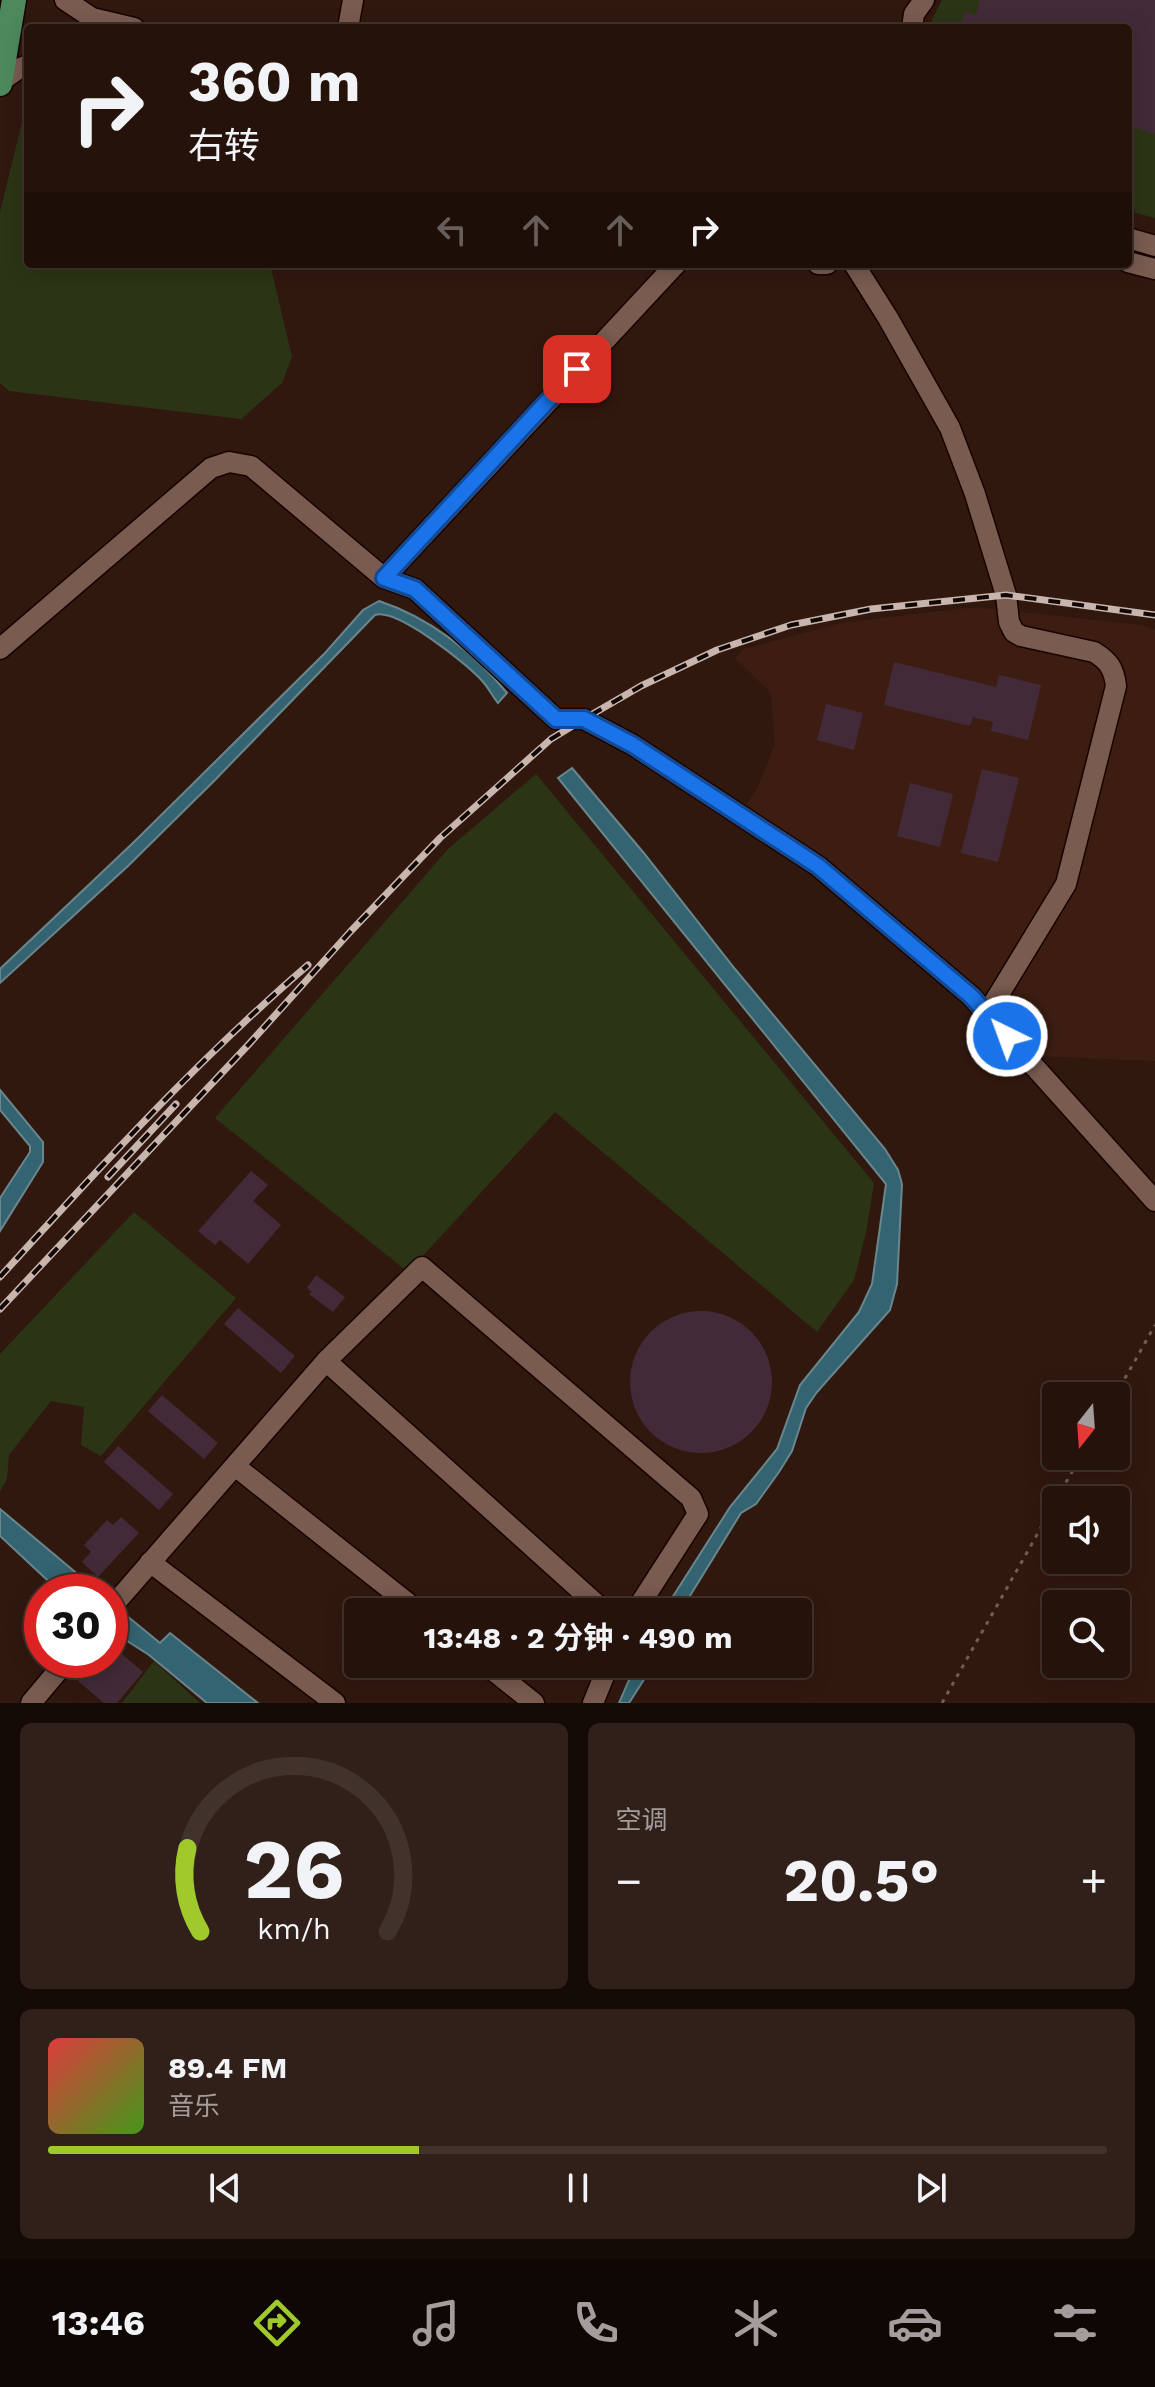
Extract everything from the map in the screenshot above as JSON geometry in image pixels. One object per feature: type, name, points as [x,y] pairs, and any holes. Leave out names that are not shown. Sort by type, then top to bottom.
[{"type":"main road","points":[[0,83],[14,0]]},
{"type":"street","points":[[65,0],[92,18],[117,24]]},
{"type":"street","points":[[349,24],[353,0]]},
{"type":"street","points":[[913,24],[914,14],[924,0]]},
{"type":"street","points":[[0,83],[24,67]]},
{"type":"street","points":[[1132,239],[1155,246]]},
{"type":"street","points":[[1132,263],[1155,269]]},
{"type":"street","points":[[384,578],[672,268]]},
{"type":"street","points":[[857,268],[950,428],[975,494],[1014,632],[1094,652],[1105,658],[1114,671],[1116,686],[1066,884],[987,1014]]},
{"type":"street","points":[[0,649],[211,468],[229,462],[251,466],[384,578],[415,589],[556,719],[584,719],[633,745],[818,866],[971,996],[1155,1201]]},
{"type":"street","points":[[128,1588],[326,1361],[422,1267],[691,1498],[698,1514],[644,1598]]},
{"type":"street","points":[[326,1361],[589,1598]]},
{"type":"street","points":[[235,1466],[401,1598]]},
{"type":"street","points":[[145,1568],[335,1703]]},
{"type":"street","points":[[31,1703],[52,1678]]},
{"type":"street","points":[[503,1678],[534,1703]]},
{"type":"street","points":[[593,1703],[603,1678]]},
{"type":"path","points":[[1123,1382],[1155,1325]]},
{"type":"path","points":[[942,1703],[1042,1525]]},
{"type":"shaded area","points":[[975,607],[1142,625],[1155,630],[1155,1061],[1037,1056],[743,809],[757,789],[775,744],[771,693],[735,658],[744,649],[841,623]]},
{"type":"green space","points":[[942,0],[1155,0],[1155,218],[1132,212],[1132,24],[932,24]]},
{"type":"green space","points":[[24,122],[24,268],[271,268],[292,357],[282,383],[241,419],[9,391],[0,383],[0,212]]},
{"type":"green space","points":[[536,774],[874,1183],[854,1280],[817,1332],[555,1112],[408,1272],[215,1118],[448,849]]},
{"type":"green space","points":[[134,1212],[236,1298],[101,1456],[81,1445],[84,1407],[51,1401],[9,1455],[7,1479],[0,1492],[0,1354]]},
{"type":"green space","points":[[154,1661],[200,1703],[122,1703]]},
{"type":"water","points":[[379,601],[415,616],[449,638],[480,664],[507,693],[498,703],[486,685],[449,652],[399,620],[375,615],[128,866],[0,983],[0,969],[135,841],[325,653],[363,610]]},
{"type":"water","points":[[572,768],[885,1149],[898,1170],[902,1184],[897,1284],[890,1310],[817,1392],[806,1408],[792,1451],[779,1472],[756,1504],[741,1513],[689,1598],[672,1598],[730,1507],[777,1449],[800,1385],[859,1312],[872,1284],[886,1184],[558,778]]},
{"type":"water","points":[[0,1090],[43,1142],[43,1162],[0,1231],[0,1198],[30,1152],[30,1146],[0,1110]]},
{"type":"water","points":[[0,1509],[78,1574],[41,1574],[0,1536]]},
{"type":"water","points":[[128,1617],[160,1643],[170,1633],[258,1703],[207,1703],[128,1642]]},
{"type":"water","points":[[630,1678],[645,1678],[629,1703],[619,1703]]},
{"type":"building","points":[[980,0],[1155,0],[1155,134],[1132,126],[1132,24],[961,24],[965,12],[976,15]]},
{"type":"building","points":[[894,662],[996,687],[999,675],[1041,685],[1028,740],[991,731],[993,722],[973,717],[970,726],[884,705]]},
{"type":"building","points":[[826,704],[863,713],[854,750],[817,740]]},
{"type":"building","points":[[982,769],[1019,778],[998,862],[961,853]]},
{"type":"building","points":[[910,783],[953,794],[940,847],[897,836]]},
{"type":"building","points":[[251,1171],[268,1185],[253,1201],[281,1225],[248,1264],[220,1240],[215,1245],[198,1231]]},
{"type":"building","points":[[316,1275],[345,1297],[333,1312],[309,1294],[312,1292],[307,1288]]},
{"type":"building","points":[[238,1308],[295,1356],[281,1373],[224,1324]]},
{"type":"building","points":[[701,1311],[728,1316],[751,1332],[767,1355],[772,1382],[767,1409],[751,1432],[728,1448],[701,1453],[674,1448],[651,1432],[635,1409],[630,1382],[635,1355],[651,1332],[674,1316]]},
{"type":"building","points":[[162,1395],[218,1443],[204,1459],[148,1411]]},
{"type":"building","points":[[118,1446],[173,1494],[159,1510],[104,1462]]},
{"type":"building","points":[[121,1517],[139,1533],[101,1574],[95,1574],[82,1562],[91,1552],[84,1545],[107,1520],[113,1525]]},
{"type":"building","points":[[128,1659],[143,1672],[117,1703],[104,1703],[78,1681],[81,1678],[128,1678]]},
{"type":"railway","points":[[0,1309],[440,838],[551,739],[584,719],[641,686],[717,650],[791,625],[871,609],[1006,595],[1155,615]]},
{"type":"railway","points":[[0,1277],[187,1077],[308,965]]},
{"type":"railway","points":[[108,1177],[176,1104]]},
{"type":"route","points":[[577,369],[384,578],[415,589],[556,719],[584,719],[633,745],[818,866],[971,996],[1007,1036]]}]
